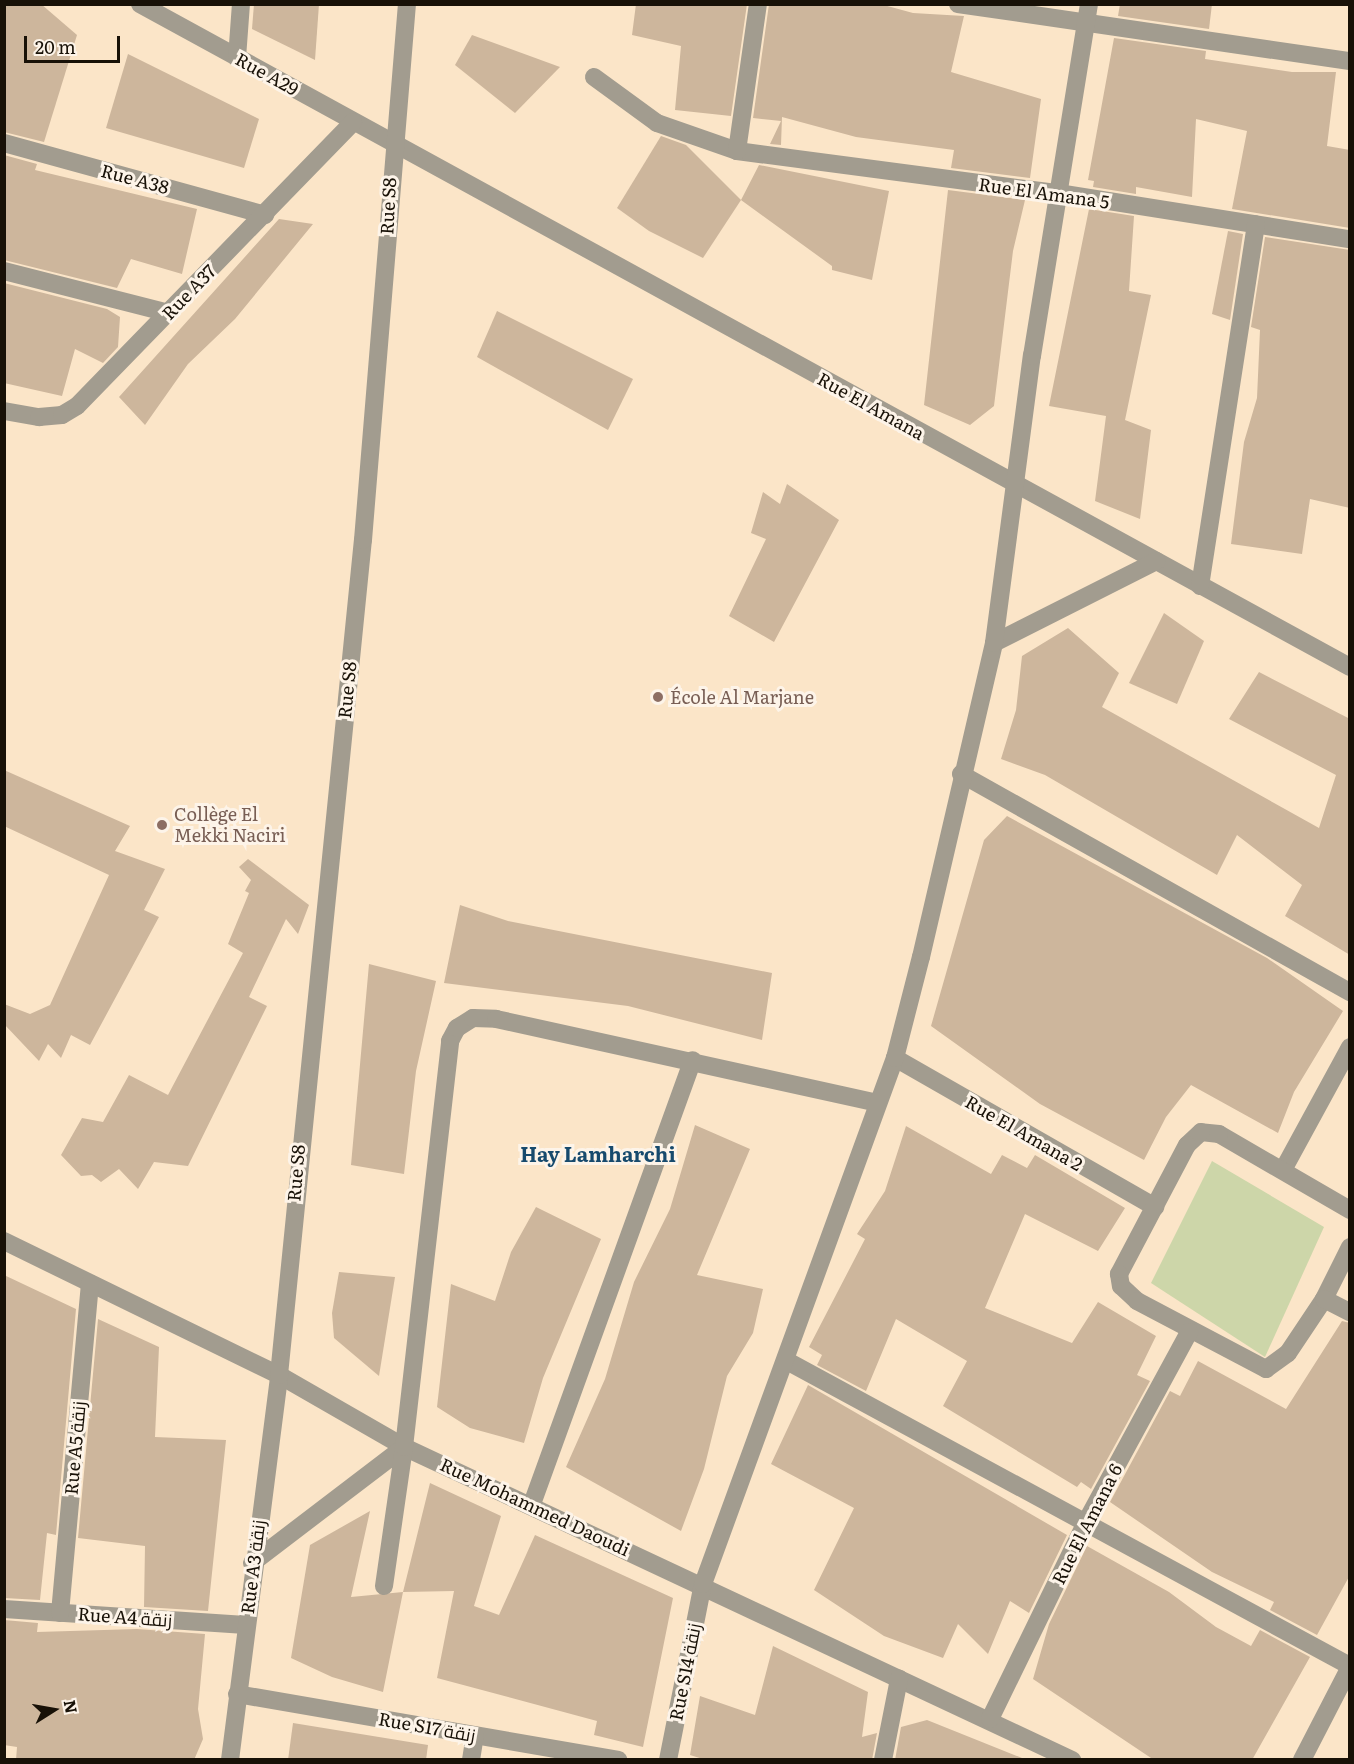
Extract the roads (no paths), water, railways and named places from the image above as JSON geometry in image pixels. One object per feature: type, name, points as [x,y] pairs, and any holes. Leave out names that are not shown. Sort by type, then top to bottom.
[{"type":"street","name":"Rue A29","points":[[140,4],[392,145]]},
{"type":"street","points":[[237,58],[241,4]]},
{"type":"street","name":"Rue S8","points":[[279,1375],[363,540],[392,145],[407,4]]},
{"type":"street","points":[[738,151],[758,4]]},
{"type":"street","points":[[958,4],[1088,14],[1350,61]]},
{"type":"street","name":"Rue S14 زنقة","points":[[668,1760],[703,1584],[787,1361],[895,1058],[994,643],[1032,356],[1088,14]]},
{"type":"street","name":"Rue El Amana 5","points":[[594,77],[657,123],[738,151],[1059,193],[1350,239]]},
{"type":"street","name":"Rue A37","points":[[4,411],[39,417],[62,415],[77,406],[353,122]]},
{"type":"street","name":"Rue A38","points":[[4,143],[265,214]]},
{"type":"street","name":"Rue El Amana","points":[[392,145],[1350,667]]},
{"type":"street","points":[[1200,586],[1256,224]]},
{"type":"street","points":[[4,271],[169,313]]},
{"type":"street","points":[[994,643],[1156,561]]},
{"type":"street","points":[[961,774],[1350,992]]},
{"type":"street","points":[[384,1586],[404,1447],[450,1041],[457,1028],[473,1018],[496,1019],[693,1060],[878,1103]]},
{"type":"street","points":[[1283,1170],[1350,1047]]},
{"type":"street","name":"Rue El Amana 2","points":[[895,1058],[1155,1207]]},
{"type":"street","points":[[532,1504],[693,1060]]},
{"type":"street","points":[[1350,1210],[1219,1134],[1202,1132],[1187,1145],[1155,1207],[1121,1264],[1121,1286],[1137,1301],[1189,1332],[1266,1369],[1288,1353],[1324,1299],[1350,1247]]},
{"type":"street","name":"Rue Mohammed Daoudi","points":[[4,1241],[279,1375],[404,1447],[703,1584],[899,1679],[990,1719],[1069,1759]]},
{"type":"street","name":"Rue A5 زنقة","points":[[60,1612],[90,1282]]},
{"type":"street","points":[[1324,1299],[1350,1312]]},
{"type":"street","name":"Rue El Amana 6","points":[[990,1719],[1087,1520],[1189,1332]]},
{"type":"street","points":[[787,1361],[1087,1520],[1350,1667],[1302,1760]]},
{"type":"street","name":"Rue A3 زنقة","points":[[230,1760],[252,1563],[279,1375]]},
{"type":"street","points":[[252,1563],[404,1447]]},
{"type":"street","name":"Rue A4 زنقة","points":[[4,1609],[245,1624]]},
{"type":"street","points":[[883,1760],[899,1679]]},
{"type":"street","name":"Rue S17 زنقة","points":[[237,1694],[618,1760]]},
{"type":"street","points":[[471,1760],[475,1736]]},
{"type":"place","name":"École Al Marjane","points":[[658,697]]},
{"type":"place","name":"Collège El Mekki Naciri","points":[[162,825]]},
{"type":"district","name":"Hay Lamharchi","points":[[598,1153]]}]
